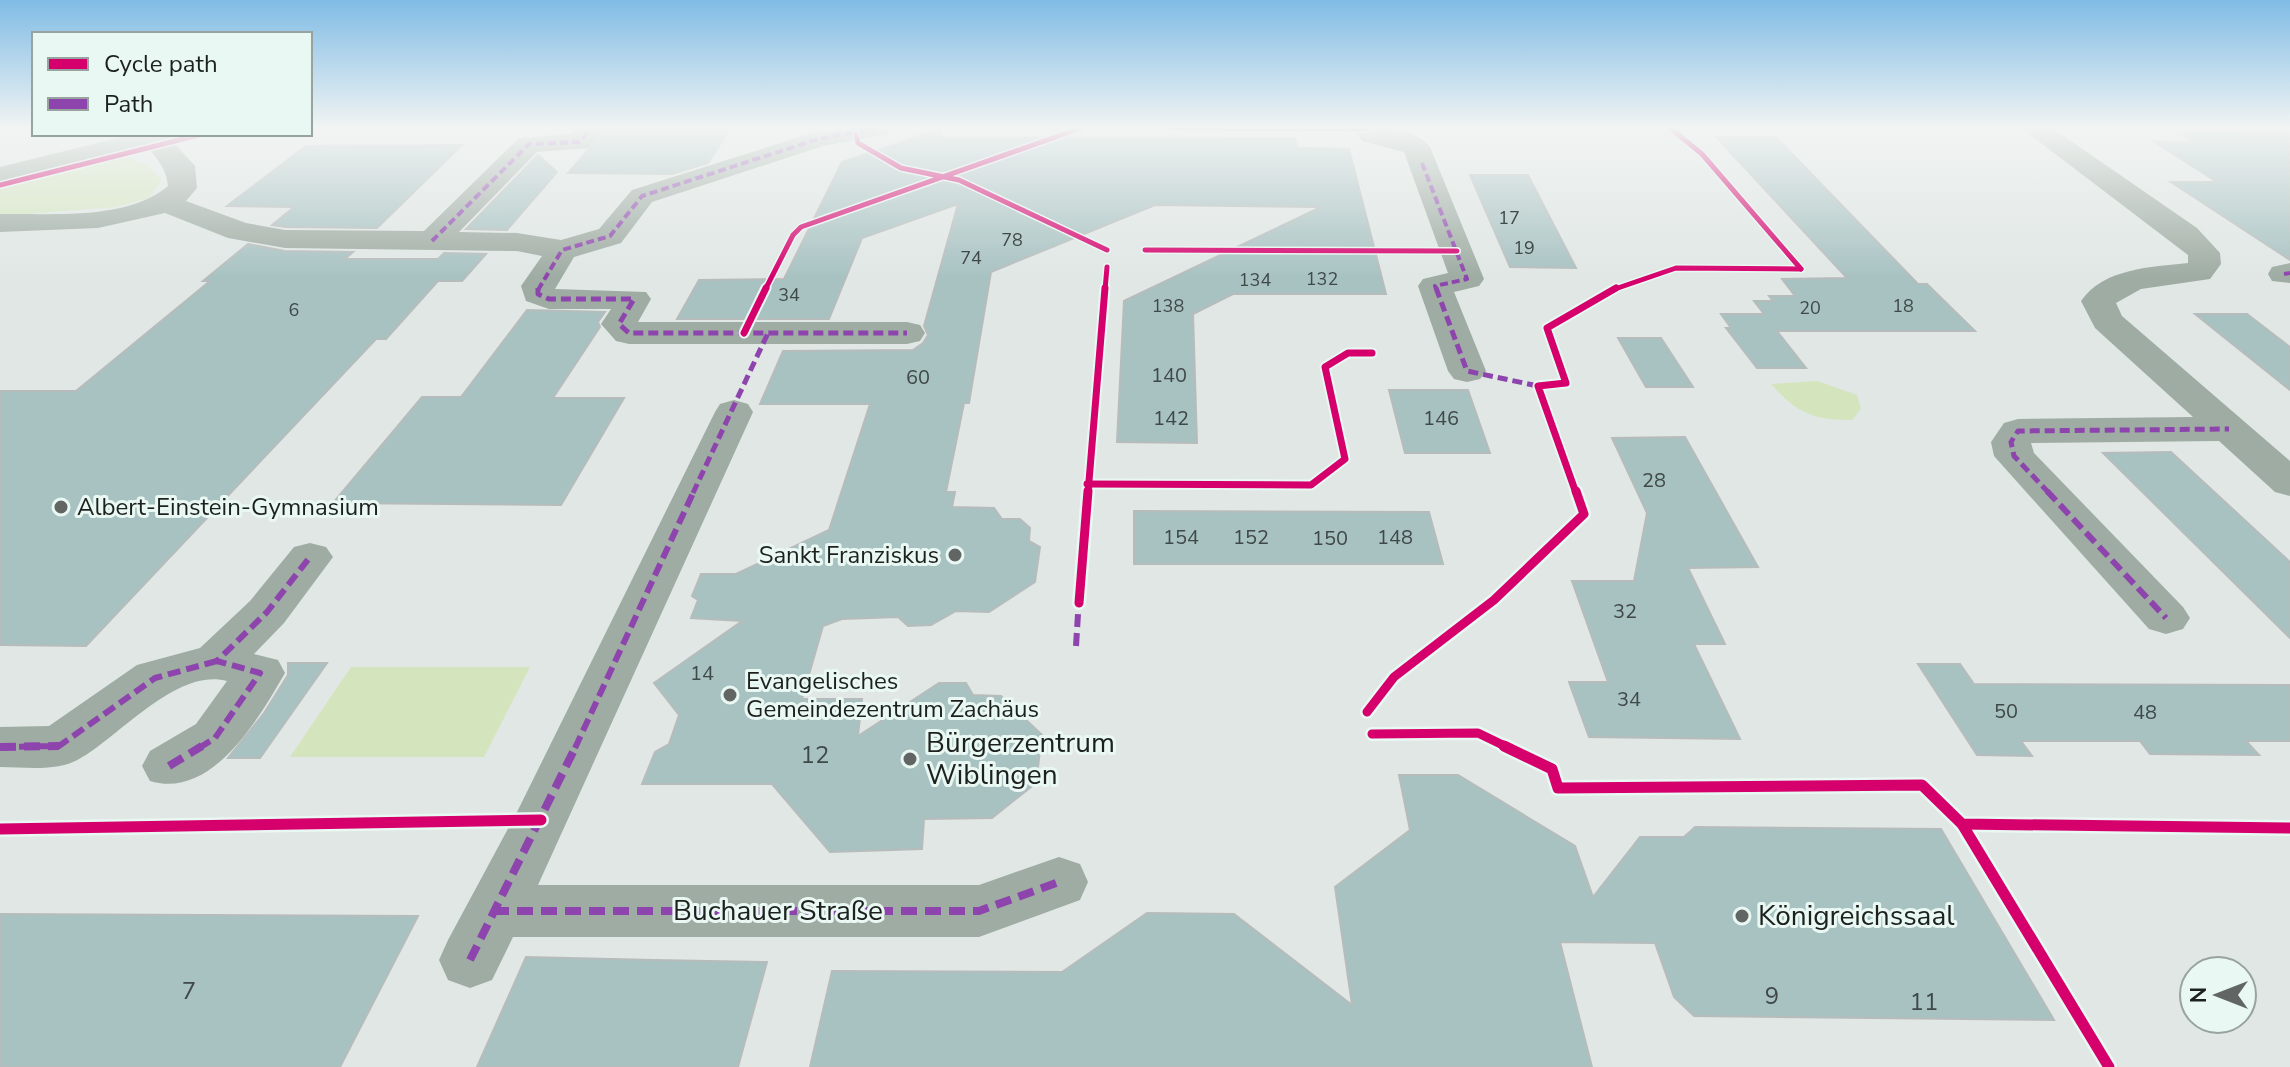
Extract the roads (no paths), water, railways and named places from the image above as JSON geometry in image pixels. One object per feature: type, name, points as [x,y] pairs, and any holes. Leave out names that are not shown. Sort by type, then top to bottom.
[{"type":"street","points":[[0,223],[87,220],[168,204],[182,195],[186,186],[185,178]]},
{"type":"street","points":[[432,241],[495,178]]},
{"type":"street","points":[[168,204],[239,231],[285,239],[517,242],[562,250],[610,236],[642,196],[698,178]]},
{"type":"street","points":[[1428,178],[1467,279],[1435,286],[1467,371]]},
{"type":"street","points":[[2105,178],[2186,235],[2204,253],[2205,264],[2198,272],[2122,285],[2104,293],[2098,301],[2107,321],[2290,483]]},
{"type":"street","points":[[562,250],[538,286],[538,294],[549,299],[634,299],[619,324],[629,333],[907,333]]},
{"type":"street","name":"Buchauer Straße","points":[[734,412],[541,820],[481,936],[979,911],[1059,882]]},
{"type":"street","points":[[2166,618],[2014,456],[2011,442],[2018,431],[2229,429]]},
{"type":"street","points":[[0,747],[59,746],[155,678],[217,661],[267,612],[310,557]]},
{"type":"street","points":[[169,766],[215,738],[260,673],[217,661]]},
{"type":"place","name":"Albert-Einstein-Gymnasium","points":[[61,507]]},
{"type":"place","name":"Sankt Franziskus","points":[[955,555]]},
{"type":"place","name":"Evangelisches Gemeindezentrum Zachäus","points":[[730,695]]},
{"type":"place","name":"Bürgerzentrum Wiblingen","points":[[910,759]]},
{"type":"place","name":"Königreichssaal","points":[[1742,916]]}]
